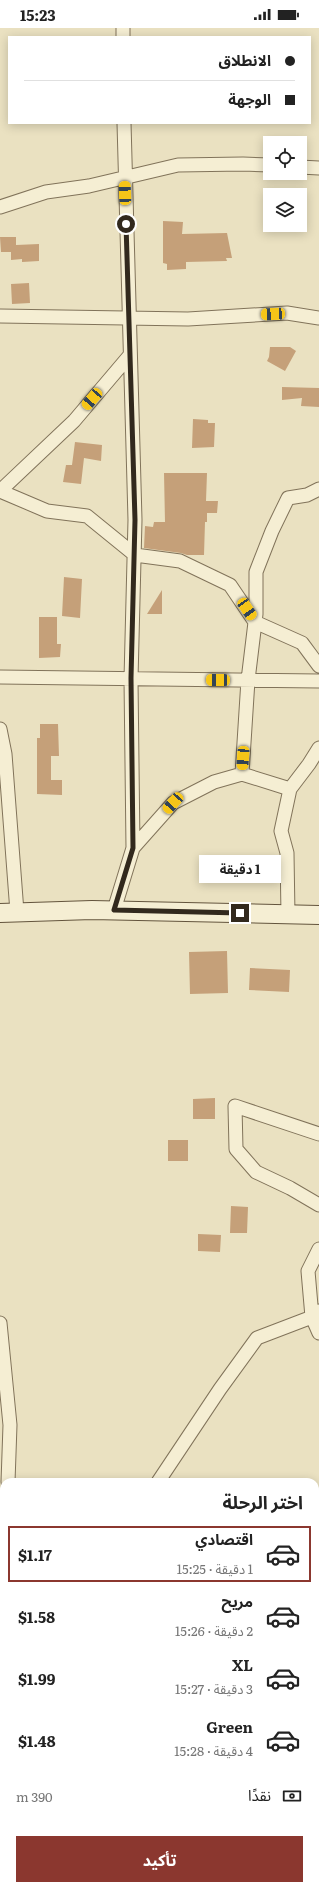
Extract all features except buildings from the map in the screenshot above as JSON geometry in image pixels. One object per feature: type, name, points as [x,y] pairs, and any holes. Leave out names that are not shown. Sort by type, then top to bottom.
[{"type":"main road","points":[[9,912],[114,910],[319,915]]},
{"type":"street","points":[[114,910],[133,848],[131,678],[135,555],[124,177],[124,124]]},
{"type":"street","points":[[0,207],[46,192],[178,165],[263,165]]},
{"type":"street","points":[[307,167],[319,168]]},
{"type":"street","points":[[0,316],[188,318],[287,313],[319,318]]},
{"type":"street","points":[[130,355],[74,421],[0,491],[47,511],[87,516],[135,555],[180,561],[230,585],[255,622],[302,643],[319,666]]},
{"type":"street","points":[[242,774],[248,680],[255,622],[256,572],[272,531],[288,498],[308,494],[319,489]]},
{"type":"street","points":[[0,677],[319,681]]},
{"type":"street","points":[[0,729],[5,754],[9,912]]},
{"type":"street","points":[[288,914],[287,853],[281,831],[290,789],[318,752]]},
{"type":"street","points":[[133,848],[173,803],[214,782],[242,774],[290,789]]},
{"type":"street","points":[[319,1134],[235,1106],[236,1149],[256,1172],[290,1188],[319,1205]]},
{"type":"street","points":[[319,1249],[308,1271],[319,1334]]},
{"type":"street","points":[[161,1478],[220,1389],[257,1338],[315,1314]]},
{"type":"street","points":[[0,1323],[10,1425],[8,1478]]},
{"type":"route","points":[[126,224],[135,520],[131,678],[133,848],[114,910],[240,913]]}]
